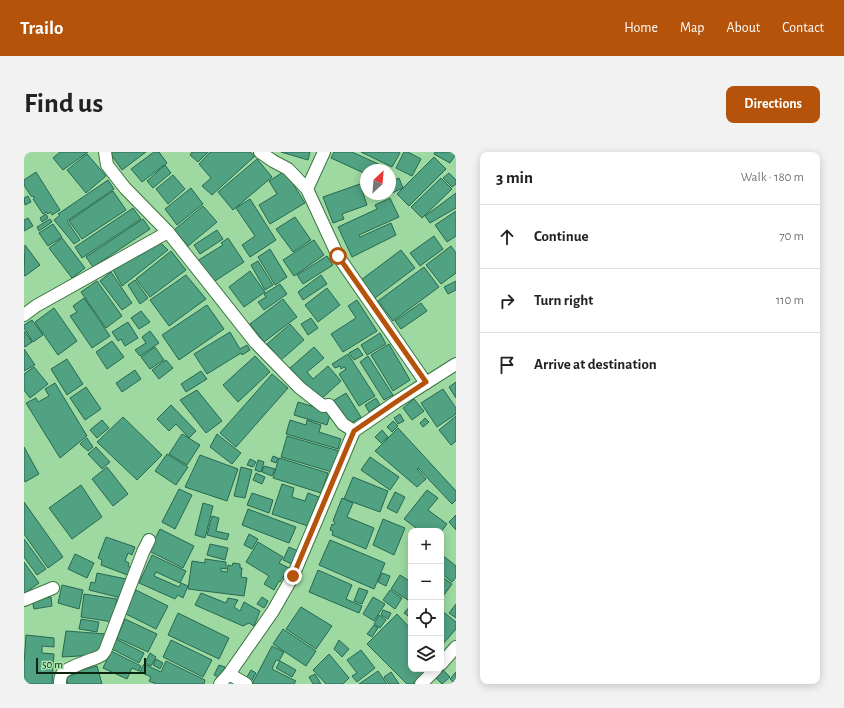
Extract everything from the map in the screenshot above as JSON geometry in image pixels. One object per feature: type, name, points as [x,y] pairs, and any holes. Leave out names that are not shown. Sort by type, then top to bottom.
[{"type":"street","points":[[105,152],[107,166],[125,188],[168,232],[255,342],[300,388],[323,406],[329,405],[343,424],[354,431]]},
{"type":"street","points":[[260,152],[273,162],[288,169],[307,190],[338,256],[426,382]]},
{"type":"street","points":[[307,190],[324,152]]},
{"type":"street","points":[[24,315],[36,306],[168,232]]},
{"type":"street","points":[[220,684],[229,674],[273,612],[293,576],[354,431],[426,382],[456,364]]},
{"type":"street","points":[[60,684],[59,681],[62,674],[67,670],[102,655],[105,651],[149,540]]},
{"type":"street","points":[[24,600],[53,588]]},
{"type":"street","points":[[444,661],[456,647]]},
{"type":"street","points":[[421,684],[433,672]]},
{"type":"street","points":[[229,674],[246,684]]},
{"type":"building","points":[[60,152],[88,152],[63,170],[53,158]]},
{"type":"building","points":[[146,152],[122,170],[110,153]]},
{"type":"building","points":[[154,152],[159,152],[167,163],[142,182],[131,169]]},
{"type":"building","points":[[192,152],[208,152],[198,162],[190,155]]},
{"type":"building","points":[[210,152],[250,152],[255,156],[212,195],[202,186],[211,178],[199,164]]},
{"type":"building","points":[[281,152],[310,152],[308,160]]},
{"type":"building","points":[[334,152],[352,152],[378,164],[360,164],[360,171],[331,158]]},
{"type":"building","points":[[361,152],[400,153],[394,164],[386,164]]},
{"type":"building","points":[[404,152],[408,152],[421,159],[412,176],[396,168]]},
{"type":"building","points":[[435,152],[456,152],[456,154],[450,163],[434,154]]},
{"type":"building","points":[[87,154],[106,176],[86,193],[67,170]]},
{"type":"building","points":[[434,157],[446,169],[409,206],[397,194]]},
{"type":"building","points":[[257,159],[272,177],[233,210],[218,192]]},
{"type":"building","points":[[165,165],[171,173],[153,188],[147,181]]},
{"type":"building","points":[[285,171],[305,203],[270,224],[259,205],[277,194],[269,181]]},
{"type":"building","points":[[36,172],[60,210],[52,215],[50,212],[48,214],[47,212],[43,214],[33,199],[35,197],[31,196],[24,185],[24,180]]},
{"type":"building","points":[[449,173],[456,180],[456,184],[452,187],[443,178]]},
{"type":"building","points":[[173,175],[185,189],[168,204],[156,189]]},
{"type":"building","points":[[399,178],[403,188],[396,191],[396,179]]},
{"type":"building","points":[[441,178],[452,189],[422,218],[411,207]]},
{"type":"building","points":[[108,180],[114,189],[67,221],[80,240],[74,244],[54,220],[60,215],[58,214]]},
{"type":"building","points":[[360,184],[360,200],[365,200],[367,205],[342,214],[344,219],[333,223],[323,197]]},
{"type":"building","points":[[191,188],[203,204],[177,225],[165,209]]},
{"type":"building","points":[[113,191],[126,210],[82,239],[69,221]]},
{"type":"building","points":[[456,193],[456,208],[430,223],[425,216]]},
{"type":"building","points":[[28,196],[31,202],[25,205],[24,198]]},
{"type":"building","points":[[250,199],[276,240],[250,257],[242,245],[255,236],[236,208]]},
{"type":"building","points":[[386,200],[391,200],[399,217],[359,235],[360,237],[391,223],[396,235],[352,257],[338,227],[377,209],[375,205]]},
{"type":"building","points":[[203,206],[217,222],[188,246],[174,230]]},
{"type":"building","points":[[133,208],[141,219],[82,258],[75,247]]},
{"type":"building","points":[[456,211],[456,236],[447,242],[435,225]]},
{"type":"building","points":[[46,214],[48,218],[42,222],[40,218]]},
{"type":"building","points":[[295,217],[311,240],[293,252],[276,229]]},
{"type":"building","points":[[28,218],[33,226],[24,231],[24,220]]},
{"type":"building","points":[[50,219],[52,222],[39,231],[37,227]]},
{"type":"building","points":[[143,219],[150,229],[93,267],[86,257]]},
{"type":"building","points":[[53,224],[62,237],[48,246],[39,233]]},
{"type":"building","points":[[217,230],[223,239],[200,254],[194,245]]},
{"type":"building","points":[[434,236],[443,249],[420,266],[410,253]]},
{"type":"building","points":[[62,238],[85,268],[72,278],[49,248]]},
{"type":"building","points":[[228,238],[244,262],[212,283],[197,261],[223,245],[221,243]]},
{"type":"building","points":[[314,240],[324,255],[294,276],[283,260]]},
{"type":"building","points":[[159,241],[168,250],[122,286],[113,270]]},
{"type":"building","points":[[25,245],[40,265],[25,276],[24,275]]},
{"type":"building","points":[[451,246],[456,253],[456,273],[441,284],[426,265]]},
{"type":"building","points":[[270,249],[287,277],[275,285],[258,257]]},
{"type":"building","points":[[401,250],[415,268],[375,298],[361,280]]},
{"type":"building","points":[[171,251],[186,270],[150,297],[136,279]]},
{"type":"building","points":[[327,256],[333,265],[303,284],[297,275]]},
{"type":"building","points":[[258,261],[273,285],[265,290],[251,265]]},
{"type":"building","points":[[424,267],[439,287],[393,321],[378,301]]},
{"type":"building","points":[[250,271],[265,292],[244,307],[229,287]]},
{"type":"building","points":[[111,272],[132,303],[122,310],[100,281]]},
{"type":"building","points":[[186,275],[206,299],[169,326],[150,300]]},
{"type":"building","points":[[321,275],[327,284],[303,300],[298,292]]},
{"type":"building","points":[[135,280],[148,298],[140,304],[128,285]]},
{"type":"building","points":[[97,281],[122,316],[106,328],[81,292]]},
{"type":"building","points":[[456,281],[456,290],[448,294],[444,287]]},
{"type":"building","points":[[280,284],[287,294],[264,310],[258,302],[266,297],[264,294]]},
{"type":"building","points":[[327,288],[340,305],[318,322],[305,305]]},
{"type":"building","points":[[84,298],[110,336],[92,348],[70,316],[77,312],[73,306]]},
{"type":"building","points":[[283,299],[297,317],[264,342],[250,324]]},
{"type":"building","points":[[357,300],[377,331],[343,352],[331,334],[356,318],[348,306]]},
{"type":"building","points":[[421,303],[427,311],[401,329],[395,321]]},
{"type":"building","points":[[207,305],[224,329],[179,360],[162,335]]},
{"type":"building","points":[[54,308],[77,341],[58,355],[35,322]]},
{"type":"building","points":[[141,311],[150,322],[139,329],[131,318]]},
{"type":"building","points":[[311,318],[318,328],[308,335],[301,324]]},
{"type":"building","points":[[32,320],[43,335],[33,342],[24,328],[24,325]]},
{"type":"building","points":[[128,322],[138,338],[125,346],[121,339],[118,341],[112,332]]},
{"type":"building","points":[[290,324],[304,340],[281,360],[267,344]]},
{"type":"building","points":[[24,331],[32,342],[25,347],[24,346]]},
{"type":"building","points":[[150,331],[159,343],[140,356],[135,350],[146,343],[142,337]]},
{"type":"building","points":[[230,332],[240,349],[247,345],[250,350],[242,355],[241,353],[207,374],[194,354]]},
{"type":"building","points":[[380,333],[386,344],[367,355],[361,345]]},
{"type":"building","points":[[112,341],[124,357],[107,369],[96,352]]},
{"type":"building","points":[[389,344],[410,380],[393,391],[371,355]]},
{"type":"building","points":[[155,347],[164,360],[150,369],[141,357]]},
{"type":"building","points":[[314,347],[324,358],[307,372],[313,379],[328,366],[341,381],[319,401],[290,368]]},
{"type":"building","points":[[358,348],[363,355],[354,360],[349,353]]},
{"type":"building","points":[[24,349],[35,365],[24,371]]},
{"type":"building","points":[[348,354],[375,396],[359,406],[339,374],[346,369],[344,367],[341,369],[340,366],[335,368],[332,364]]},
{"type":"building","points":[[255,356],[270,372],[238,402],[223,385]]},
{"type":"building","points":[[368,356],[393,395],[384,400],[360,362]]},
{"type":"building","points":[[67,359],[83,384],[67,395],[51,369]]},
{"type":"building","points":[[166,360],[173,368],[159,379],[152,370]]},
{"type":"building","points":[[34,367],[48,384],[30,398],[24,390],[24,374]]},
{"type":"building","points":[[135,370],[141,379],[122,392],[116,383]]},
{"type":"building","points":[[201,371],[207,379],[186,392],[181,384]]},
{"type":"building","points":[[272,374],[288,388],[236,447],[220,433]]},
{"type":"building","points":[[456,382],[456,398],[449,387]]},
{"type":"building","points":[[55,383],[87,436],[60,458],[26,403],[36,398],[38,402],[49,396],[45,389]]},
{"type":"building","points":[[86,387],[101,409],[85,420],[70,398]]},
{"type":"building","points":[[443,389],[456,408],[456,414],[437,427],[421,403]]},
{"type":"building","points":[[197,390],[222,421],[206,433],[180,400]]},
{"type":"building","points":[[346,393],[361,417],[348,425],[333,401]]},
{"type":"building","points":[[376,398],[380,405],[369,412],[365,405]]},
{"type":"building","points":[[414,399],[424,411],[412,420],[403,408]]},
{"type":"building","points":[[298,402],[331,412],[327,425],[294,415]]},
{"type":"building","points":[[171,405],[196,431],[189,438],[176,424],[169,431],[157,419]]},
{"type":"building","points":[[400,414],[404,421],[398,424],[394,418]]},
{"type":"building","points":[[456,416],[456,441],[451,445],[439,430]]},
{"type":"building","points":[[123,417],[162,455],[137,480],[97,442]]},
{"type":"building","points":[[425,418],[429,422],[423,427],[420,423]]},
{"type":"building","points":[[102,420],[109,428],[97,438],[90,430]]},
{"type":"building","points":[[290,420],[306,425],[307,420],[321,425],[319,432],[341,439],[338,449],[286,434]]},
{"type":"building","points":[[393,421],[398,426],[392,432],[387,427]]},
{"type":"building","points":[[398,428],[456,491],[456,500],[452,504],[418,468],[417,469],[426,479],[417,487],[375,451]]},
{"type":"building","points":[[382,430],[388,437],[381,443],[375,437]]},
{"type":"building","points":[[182,434],[200,445],[187,465],[169,454]]},
{"type":"building","points":[[217,434],[241,453],[232,464],[210,447]]},
{"type":"building","points":[[287,436],[339,451],[332,472],[281,457]]},
{"type":"building","points":[[87,438],[93,447],[88,451],[80,444]]},
{"type":"building","points":[[24,447],[39,474],[25,482],[24,480]]},
{"type":"building","points":[[96,447],[110,462],[102,469],[88,454]]},
{"type":"building","points":[[167,454],[188,467],[176,485],[155,471]]},
{"type":"building","points":[[200,455],[238,469],[227,501],[185,487]]},
{"type":"building","points":[[273,456],[278,458],[276,463],[271,461]]},
{"type":"building","points":[[370,457],[399,477],[390,490],[361,470]]},
{"type":"building","points":[[279,458],[328,473],[321,493],[273,478]]},
{"type":"building","points":[[250,459],[256,462],[253,467],[247,465]]},
{"type":"building","points":[[258,460],[264,462],[261,472],[255,470]]},
{"type":"building","points":[[264,466],[275,469],[272,476],[262,472]]},
{"type":"building","points":[[107,467],[128,494],[113,506],[92,479]]},
{"type":"building","points":[[241,467],[252,470],[245,498],[234,496]]},
{"type":"building","points":[[256,473],[265,477],[262,484],[253,480]]},
{"type":"building","points":[[353,477],[388,491],[380,512],[344,499]]},
{"type":"building","points":[[282,484],[294,488],[292,497],[305,501],[308,493],[319,497],[308,526],[272,514]]},
{"type":"building","points":[[81,485],[102,517],[72,539],[49,508]]},
{"type":"building","points":[[179,489],[192,495],[175,529],[162,522]]},
{"type":"building","points":[[427,490],[438,498],[428,510],[447,524],[444,528],[416,528],[404,519]]},
{"type":"building","points":[[395,492],[405,497],[397,513],[387,508]]},
{"type":"building","points":[[252,493],[273,500],[269,513],[247,505]]},
{"type":"building","points":[[342,498],[353,503],[347,517],[374,528],[366,549],[332,535],[333,531],[330,530],[332,524],[334,525],[335,522],[333,521]]},
{"type":"building","points":[[24,502],[63,557],[48,568],[24,534]]},
{"type":"building","points":[[203,503],[213,506],[205,538],[195,535]]},
{"type":"building","points":[[248,509],[296,527],[289,543],[242,525]]},
{"type":"building","points":[[456,515],[456,530],[449,522]]},
{"type":"building","points":[[212,516],[219,518],[216,531],[229,534],[227,540],[207,535]]},
{"type":"building","points":[[383,519],[405,528],[394,555],[373,545]]},
{"type":"building","points":[[160,529],[194,546],[183,568],[149,551]]},
{"type":"building","points":[[249,534],[258,539],[252,549],[244,545]]},
{"type":"building","points":[[106,537],[135,547],[132,555],[128,553],[125,561],[129,563],[128,566],[133,568],[130,576],[101,565],[102,560],[98,558]]},
{"type":"building","points":[[24,539],[46,569],[37,575],[24,557]]},
{"type":"building","points":[[330,540],[385,563],[374,589],[319,565]]},
{"type":"building","points":[[258,542],[283,557],[279,563],[289,568],[274,590],[264,584],[269,576],[246,562]]},
{"type":"building","points":[[210,544],[228,548],[225,560],[207,555]]},
{"type":"building","points":[[289,547],[298,551],[292,564],[283,560]]},
{"type":"building","points":[[75,554],[94,563],[87,578],[68,569]]},
{"type":"building","points":[[152,555],[186,571],[180,583],[156,572],[154,576],[179,587],[181,583],[188,586],[183,598],[178,595],[175,599],[139,583]]},
{"type":"building","points":[[444,556],[456,566],[456,577],[452,582],[444,575]]},
{"type":"building","points":[[205,559],[226,562],[226,569],[221,568],[221,571],[227,572],[228,565],[232,566],[233,563],[240,564],[240,568],[242,568],[241,577],[247,578],[244,596],[188,589],[192,561],[205,563]]},
{"type":"building","points":[[24,562],[39,583],[24,594]]},
{"type":"building","points":[[318,570],[352,585],[346,599],[362,606],[359,613],[309,592]]},
{"type":"building","points":[[97,573],[126,579],[121,598],[89,590],[91,582],[95,583]]},
{"type":"building","points":[[382,573],[390,576],[386,586],[378,582]]},
{"type":"building","points":[[400,575],[408,580],[408,600],[391,589]]},
{"type":"building","points":[[444,578],[452,584],[444,595]]},
{"type":"building","points":[[62,585],[83,590],[79,609],[58,603]]},
{"type":"building","points":[[359,588],[368,591],[362,604],[354,601]]},
{"type":"building","points":[[136,590],[168,606],[156,629],[124,613]]},
{"type":"building","points":[[390,590],[402,598],[395,609],[383,600]]},
{"type":"building","points":[[201,593],[226,603],[228,598],[238,600],[234,607],[240,611],[244,602],[260,611],[254,626],[249,623],[243,626],[195,605]]},
{"type":"building","points":[[84,594],[117,599],[113,622],[81,617]]},
{"type":"building","points":[[51,597],[52,606],[34,609],[32,600]]},
{"type":"building","points":[[262,597],[268,601],[264,608],[257,604]]},
{"type":"building","points":[[373,597],[385,604],[374,621],[363,614]]},
{"type":"building","points":[[456,604],[456,618],[449,613]]},
{"type":"building","points":[[301,607],[332,626],[316,649],[286,629]]},
{"type":"building","points":[[408,608],[408,616],[404,613]]},
{"type":"building","points":[[383,610],[391,613],[388,619],[381,615]]},
{"type":"building","points":[[444,612],[456,622],[456,629],[444,643]]},
{"type":"building","points":[[178,613],[229,638],[219,659],[168,635]]},
{"type":"building","points":[[397,614],[408,626],[408,672],[425,672],[413,684],[407,684],[367,644]]},
{"type":"building","points":[[379,615],[386,620],[380,628],[374,624]]},
{"type":"building","points":[[81,619],[99,622],[97,632],[79,629]]},
{"type":"building","points":[[125,619],[157,634],[148,652],[117,638]]},
{"type":"building","points":[[374,625],[378,628],[372,637],[367,634]]},
{"type":"building","points":[[283,629],[316,651],[306,666],[273,644]]},
{"type":"building","points":[[66,631],[107,634],[96,655],[62,657]]},
{"type":"building","points":[[26,635],[54,638],[54,647],[42,646],[42,653],[54,654],[52,684],[24,684]]},
{"type":"building","points":[[116,639],[144,653],[139,663],[112,649]]},
{"type":"building","points":[[171,640],[212,660],[203,677],[163,657]]},
{"type":"building","points":[[339,640],[349,649],[342,657],[334,649]]},
{"type":"building","points":[[272,646],[284,652],[279,661],[276,660],[272,669],[296,681],[294,684],[252,684]]},
{"type":"building","points":[[361,650],[375,668],[357,682],[352,676],[357,673],[347,660]]},
{"type":"building","points":[[111,651],[141,666],[139,671],[132,668],[127,679],[103,668]]},
{"type":"building","points":[[150,653],[156,657],[151,666],[145,663]]},
{"type":"building","points":[[329,654],[349,678],[343,684],[326,684],[313,670]]},
{"type":"building","points":[[156,659],[163,663],[160,669],[153,665]]},
{"type":"building","points":[[166,661],[205,680],[204,684],[156,684],[149,681],[151,677],[140,672],[144,664],[161,672]]},
{"type":"building","points":[[280,661],[296,670],[292,677],[276,668]]},
{"type":"building","points":[[219,665],[225,667],[220,678],[214,675]]},
{"type":"building","points":[[97,666],[102,684],[68,684],[66,677],[76,674],[75,672]]},
{"type":"building","points":[[251,670],[256,673],[250,684],[244,682]]},
{"type":"building","points":[[378,671],[387,684],[359,684]]},
{"type":"building","points":[[444,671],[450,677],[442,684],[434,676],[438,672]]},
{"type":"building","points":[[391,672],[399,684],[389,684],[384,677]]},
{"type":"building","points":[[456,672],[456,684],[455,684],[450,679]]},
{"type":"building","points":[[315,674],[321,684],[313,684],[309,677]]},
{"type":"route","points":[[293,576],[354,431],[426,382],[338,256]]}]
